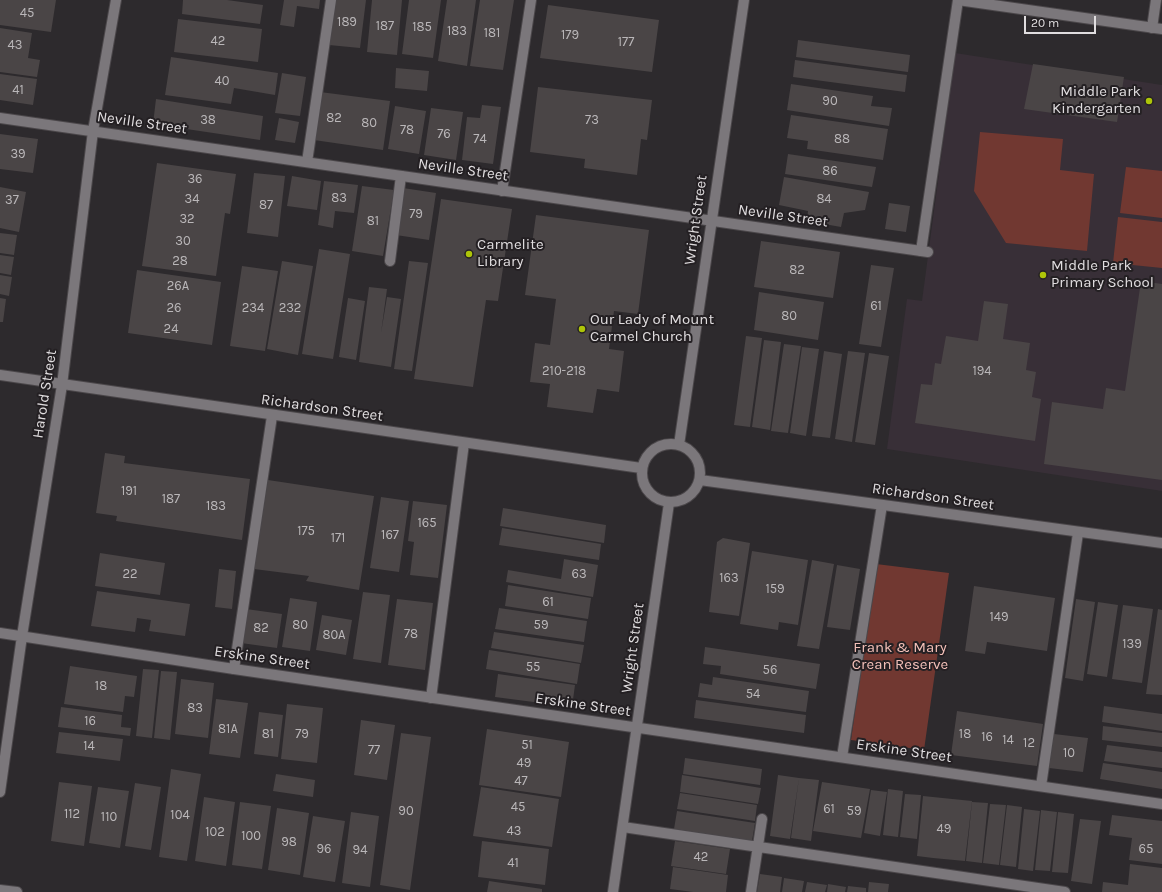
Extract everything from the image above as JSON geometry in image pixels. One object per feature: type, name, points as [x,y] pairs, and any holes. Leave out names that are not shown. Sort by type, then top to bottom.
[{"type":"street","name":"Harold Street","points":[[0,792],[22,636],[62,385],[93,131],[116,0]]},
{"type":"street","points":[[307,162],[331,0]]},
{"type":"street","points":[[502,191],[530,0]]},
{"type":"street","name":"Wright Street","points":[[679,445],[744,0]]},
{"type":"street","name":"Neville Street","points":[[0,118],[924,252],[958,0]]},
{"type":"street","points":[[958,0],[1157,29],[1156,0]]},
{"type":"street","points":[[390,261],[401,176]]},
{"type":"street","name":"Richardson Street","points":[[0,376],[640,468]]},
{"type":"street","points":[[234,669],[272,416]]},
{"type":"street","points":[[431,698],[464,443]]},
{"type":"street","points":[[660,445],[679,445],[689,450],[696,458],[700,469],[700,480],[692,494],[677,502],[669,503],[653,497],[647,491],[643,483],[640,468],[652,450],[660,445]]},
{"type":"street","name":"Richardson Street","points":[[700,480],[1078,533],[1162,543]]},
{"type":"street","name":"Wright Street","points":[[613,892],[669,503]]},
{"type":"street","points":[[842,757],[882,505]]},
{"type":"street","points":[[1041,786],[1078,533]]},
{"type":"street","name":"Erskine Street","points":[[0,633],[431,698],[1162,804]]},
{"type":"street","points":[[751,892],[762,819]]},
{"type":"street","points":[[623,827],[1065,892]]},
{"type":"street","points":[[0,890],[17,892]]},
{"type":"shaded area","name":"Middle Park Primary School","points":[[955,53],[1162,85],[1162,491],[887,449],[907,299],[922,301]]},
{"type":"green space","points":[[980,132],[1063,139],[1060,170],[1094,174],[1087,251],[1006,243],[974,191]]},
{"type":"green space","points":[[1126,167],[1162,171],[1162,218],[1120,213]]},
{"type":"green space","points":[[1118,217],[1162,222],[1162,268],[1113,263]]},
{"type":"green space","name":"Frank & Mary Crean Reserve","points":[[876,564],[949,573],[924,750],[851,740]]},
{"type":"building","points":[[0,0],[56,0],[51,32],[0,25]]},
{"type":"building","points":[[183,0],[227,0],[263,5],[260,24],[182,14]]},
{"type":"building","points":[[284,0],[320,0],[319,9],[297,6],[294,27],[280,25]]},
{"type":"building","points":[[334,0],[366,0],[360,48],[329,45]]},
{"type":"building","points":[[372,0],[402,0],[397,55],[367,52]]},
{"type":"building","points":[[409,0],[441,0],[433,58],[402,54]]},
{"type":"building","points":[[447,0],[476,0],[467,66],[438,61]]},
{"type":"building","points":[[480,0],[514,0],[503,70],[470,66]]},
{"type":"building","points":[[548,5],[659,20],[652,72],[540,58]]},
{"type":"building","points":[[178,19],[262,29],[258,62],[174,52]]},
{"type":"building","points":[[0,28],[32,33],[28,58],[40,60],[37,77],[0,72]]},
{"type":"building","points":[[798,40],[910,55],[908,72],[796,57]]},
{"type":"building","points":[[171,57],[278,73],[275,95],[234,88],[231,104],[165,95]]},
{"type":"building","points":[[795,60],[907,75],[905,92],[793,77]]},
{"type":"building","points":[[1033,64],[1124,77],[1117,122],[1024,109]]},
{"type":"building","points":[[396,68],[429,71],[427,91],[395,88]]},
{"type":"building","points":[[282,73],[306,77],[300,116],[275,113]]},
{"type":"building","points":[[0,74],[37,79],[33,105],[0,100]]},
{"type":"building","points":[[791,84],[873,96],[871,106],[892,108],[889,126],[787,110]]},
{"type":"building","points":[[538,87],[652,100],[647,140],[641,139],[637,175],[584,168],[585,159],[530,152]]},
{"type":"building","points":[[320,92],[390,101],[383,150],[314,140]]},
{"type":"building","points":[[156,99],[263,116],[260,140],[153,124]]},
{"type":"building","points":[[482,105],[501,107],[493,164],[462,160],[467,117],[480,118]]},
{"type":"building","points":[[395,106],[426,111],[419,154],[388,149]]},
{"type":"building","points":[[431,108],[463,112],[456,160],[424,155]]},
{"type":"building","points":[[791,115],[888,129],[883,160],[807,149],[808,141],[787,138]]},
{"type":"building","points":[[279,118],[299,122],[295,143],[275,140]]},
{"type":"building","points":[[0,134],[38,139],[33,173],[0,169]]},
{"type":"building","points":[[788,154],[876,167],[872,187],[785,174]]},
{"type":"building","points":[[157,163],[236,174],[230,214],[225,213],[216,276],[142,266]]},
{"type":"building","points":[[254,173],[285,176],[278,237],[247,233]]},
{"type":"building","points":[[292,176],[321,181],[317,210],[287,206]]},
{"type":"building","points":[[784,177],[869,192],[865,210],[844,213],[841,227],[807,221],[808,211],[779,205]]},
{"type":"building","points":[[324,181],[358,185],[354,213],[335,211],[333,228],[318,225]]},
{"type":"building","points":[[362,186],[394,190],[383,256],[352,251]]},
{"type":"building","points":[[0,187],[26,192],[19,232],[0,228]]},
{"type":"building","points":[[403,188],[436,193],[429,240],[396,235]]},
{"type":"building","name":"Carmelite Library","points":[[441,199],[512,209],[498,301],[486,300],[473,387],[414,379]]},
{"type":"building","points":[[889,203],[910,206],[906,232],[885,229]]},
{"type":"building","name":"Our Lady of Mount Carmel Church","points":[[536,215],[649,230],[638,314],[614,311],[609,349],[624,351],[619,392],[597,389],[593,413],[547,407],[550,384],[530,382],[535,343],[550,345],[556,299],[525,295]]},
{"type":"building","points":[[0,233],[17,235],[14,255],[0,253]]},
{"type":"building","points":[[761,241],[840,252],[833,298],[754,287]]},
{"type":"building","points":[[319,249],[350,254],[333,359],[302,354]]},
{"type":"building","points":[[0,255],[14,257],[11,275],[0,273]]},
{"type":"building","points":[[282,261],[313,266],[298,355],[267,349]]},
{"type":"building","points":[[409,261],[428,263],[412,371],[394,369]]},
{"type":"building","points":[[871,265],[894,268],[881,347],[859,344]]},
{"type":"building","points":[[242,266],[278,271],[265,351],[230,346]]},
{"type":"building","points":[[137,270],[221,282],[212,345],[128,333]]},
{"type":"building","points":[[0,275],[12,277],[9,296],[0,294]]},
{"type":"building","points":[[1141,281],[1162,284],[1162,480],[1044,464],[1052,402],[1103,409],[1106,388],[1125,391]]},
{"type":"building","points":[[369,287],[387,289],[381,333],[387,297],[401,299],[391,367],[359,362]]},
{"type":"building","points":[[759,292],[824,302],[818,340],[754,330]]},
{"type":"building","points":[[0,298],[6,299],[3,322],[0,322]]},
{"type":"building","points":[[348,298],[365,301],[356,360],[339,357]]},
{"type":"building","points":[[984,301],[1008,304],[1003,339],[1030,343],[1026,370],[1036,372],[1032,397],[1041,399],[1035,441],[915,423],[921,384],[932,385],[935,363],[941,364],[946,336],[978,341]]},
{"type":"building","points":[[746,336],[762,338],[750,427],[734,425]]},
{"type":"building","points":[[764,340],[781,342],[770,430],[752,427]]},
{"type":"building","points":[[784,344],[801,346],[788,433],[771,431]]},
{"type":"building","points":[[802,347],[819,349],[806,436],[790,433]]},
{"type":"building","points":[[824,351],[842,354],[830,438],[812,436]]},
{"type":"building","points":[[848,351],[865,353],[852,442],[835,439]]},
{"type":"building","points":[[869,353],[889,356],[875,445],[855,442]]},
{"type":"building","points":[[105,453],[125,456],[124,463],[250,479],[242,540],[116,521],[117,516],[96,513]]},
{"type":"building","points":[[268,480],[374,496],[359,590],[306,581],[309,576],[254,569]]},
{"type":"building","points":[[381,497],[409,501],[399,572],[370,568]]},
{"type":"building","points":[[413,501],[447,505],[438,578],[410,575],[414,542],[408,541]]},
{"type":"building","points":[[503,508],[606,525],[604,543],[500,526]]},
{"type":"building","points":[[502,528],[601,544],[599,560],[499,545]]},
{"type":"building","points":[[723,538],[750,543],[739,616],[709,612],[717,542]]},
{"type":"building","points":[[752,551],[808,560],[798,625],[779,622],[778,630],[740,624]]},
{"type":"building","points":[[100,553],[165,563],[160,595],[95,586]]},
{"type":"building","points":[[564,559],[598,565],[593,597],[506,582],[508,570],[561,579]]},
{"type":"building","points":[[812,560],[834,564],[819,649],[797,646]]},
{"type":"building","points":[[837,565],[860,569],[850,630],[827,627]]},
{"type":"building","points":[[219,569],[236,571],[232,609],[215,607]]},
{"type":"building","points":[[508,585],[591,598],[588,619],[505,606]]},
{"type":"building","points":[[974,586],[1055,598],[1047,651],[987,642],[985,654],[965,651]]},
{"type":"building","points":[[97,591],[190,604],[185,636],[149,631],[151,620],[137,618],[135,632],[91,626]]},
{"type":"building","points":[[363,592],[390,595],[381,663],[353,659]]},
{"type":"building","points":[[290,598],[317,602],[310,651],[282,647]]},
{"type":"building","points":[[397,599],[433,603],[425,670],[388,665]]},
{"type":"building","points":[[1076,599],[1095,602],[1083,681],[1065,678]]},
{"type":"building","points":[[1098,602],[1118,605],[1107,677],[1087,674]]},
{"type":"building","points":[[1123,605],[1153,609],[1142,683],[1112,679]]},
{"type":"building","points":[[499,608],[587,621],[584,642],[495,629]]},
{"type":"building","points":[[246,609],[282,614],[277,648],[241,643]]},
{"type":"building","points":[[1158,609],[1162,610],[1162,695],[1146,694]]},
{"type":"building","points":[[322,615],[352,620],[346,655],[316,650]]},
{"type":"building","points":[[494,632],[584,645],[581,663],[491,648]]},
{"type":"building","points":[[705,647],[820,664],[816,689],[720,674],[721,666],[703,664]]},
{"type":"building","points":[[489,650],[580,664],[577,684],[486,669]]},
{"type":"building","points":[[70,666],[137,676],[134,697],[125,696],[123,712],[64,704]]},
{"type":"building","points":[[143,669],[159,670],[152,738],[136,736]]},
{"type":"building","points":[[161,671],[177,672],[170,740],[154,738]]},
{"type":"building","points":[[498,674],[575,685],[572,707],[495,697]]},
{"type":"building","points":[[713,677],[809,691],[806,712],[698,697],[700,683],[712,685]]},
{"type":"building","points":[[181,679],[214,683],[208,738],[175,734]]},
{"type":"building","points":[[216,699],[248,703],[240,758],[209,754]]},
{"type":"building","points":[[696,700],[806,715],[804,733],[694,718]]},
{"type":"building","points":[[287,704],[323,708],[317,763],[281,759]]},
{"type":"building","points":[[1104,706],[1162,714],[1162,731],[1102,722]]},
{"type":"building","points":[[61,707],[122,715],[121,727],[131,728],[130,736],[58,727]]},
{"type":"building","points":[[957,711],[1043,724],[1037,766],[951,755]]},
{"type":"building","points":[[259,712],[283,715],[278,757],[254,754]]},
{"type":"building","points":[[361,720],[395,725],[387,780],[354,775]]},
{"type":"building","points":[[1103,726],[1162,733],[1162,747],[1102,740]]},
{"type":"building","points":[[487,729],[569,742],[561,797],[479,785]]},
{"type":"building","points":[[59,732],[123,739],[120,761],[56,753]]},
{"type":"building","points":[[401,733],[431,737],[410,890],[380,885]]},
{"type":"building","points":[[1054,734],[1088,738],[1083,772],[1049,768]]},
{"type":"building","points":[[1107,745],[1162,752],[1162,768],[1104,761]]},
{"type":"building","points":[[685,758],[762,769],[760,785],[683,774]]},
{"type":"building","points":[[1103,763],[1162,772],[1162,789],[1100,779]]},
{"type":"building","points":[[171,769],[201,774],[187,861],[159,857]]},
{"type":"building","points":[[276,774],[315,780],[313,797],[273,791]]},
{"type":"building","points":[[682,775],[761,788],[758,804],[680,792]]},
{"type":"building","points":[[778,775],[799,778],[790,839],[770,836]]},
{"type":"building","points":[[799,778],[819,780],[811,841],[791,838]]},
{"type":"building","points":[[59,782],[92,786],[84,846],[51,841]]},
{"type":"building","points":[[822,782],[870,789],[861,838],[813,831]]},
{"type":"building","points":[[135,783],[161,787],[151,850],[125,846]]},
{"type":"building","points":[[98,787],[129,791],[120,848],[89,843]]},
{"type":"building","points":[[481,787],[559,799],[552,847],[473,836]]},
{"type":"building","points":[[888,789],[903,791],[898,837],[883,835]]},
{"type":"building","points":[[871,790],[887,792],[880,836],[864,833]]},
{"type":"building","points":[[680,793],[757,805],[755,821],[677,809]]},
{"type":"building","points":[[905,794],[921,795],[917,839],[900,837]]},
{"type":"building","points":[[923,796],[972,801],[965,861],[917,856]]},
{"type":"building","points":[[204,797],[235,802],[226,866],[195,861]]},
{"type":"building","points":[[240,802],[271,806],[262,869],[232,865]]},
{"type":"building","points":[[972,802],[988,803],[982,863],[966,861]]},
{"type":"building","points":[[990,804],[1006,805],[999,865],[983,863]]},
{"type":"building","points":[[1007,805],[1022,807],[1016,867],[1000,865]]},
{"type":"building","points":[[277,808],[309,813],[300,875],[268,870]]},
{"type":"building","points":[[1024,809],[1040,811],[1033,871],[1018,869]]},
{"type":"building","points":[[1041,810],[1057,812],[1050,871],[1035,870]]},
{"type":"building","points":[[677,811],[755,823],[752,841],[674,829]]},
{"type":"building","points":[[351,812],[379,816],[370,887],[342,883]]},
{"type":"building","points":[[1058,812],[1074,814],[1068,873],[1052,872]]},
{"type":"building","points":[[1112,815],[1162,821],[1162,864],[1129,860],[1132,838],[1109,835]]},
{"type":"building","points":[[313,816],[345,821],[335,882],[303,877]]},
{"type":"building","points":[[1080,819],[1101,821],[1092,884],[1071,881]]},
{"type":"building","points":[[482,841],[549,849],[545,885],[478,877]]},
{"type":"building","points":[[675,841],[730,849],[726,874],[671,866]]},
{"type":"building","points":[[1130,864],[1162,868],[1162,892],[1102,892],[1103,882],[1128,885]]},
{"type":"building","points":[[673,867],[728,875],[726,892],[693,892],[670,889]]},
{"type":"building","points":[[760,874],[782,877],[780,892],[757,892]]},
{"type":"building","points":[[784,878],[804,881],[802,892],[782,892]]},
{"type":"building","points":[[489,881],[542,889],[542,892],[487,892]]},
{"type":"building","points":[[807,882],[827,885],[825,892],[805,892]]},
{"type":"building","points":[[869,882],[889,884],[888,892],[868,892]]},
{"type":"building","points":[[828,884],[846,887],[845,892],[827,892]]},
{"type":"building","points":[[848,886],[866,888],[866,892],[847,892]]},
{"type":"place","name":"Middle Park Kindergarten","points":[[1149,101]]},
{"type":"place","name":"Carmelite Library","points":[[469,254]]},
{"type":"place","name":"Middle Park Primary School","points":[[1043,275]]},
{"type":"place","name":"Our Lady of Mount Carmel Church","points":[[582,329]]}]
